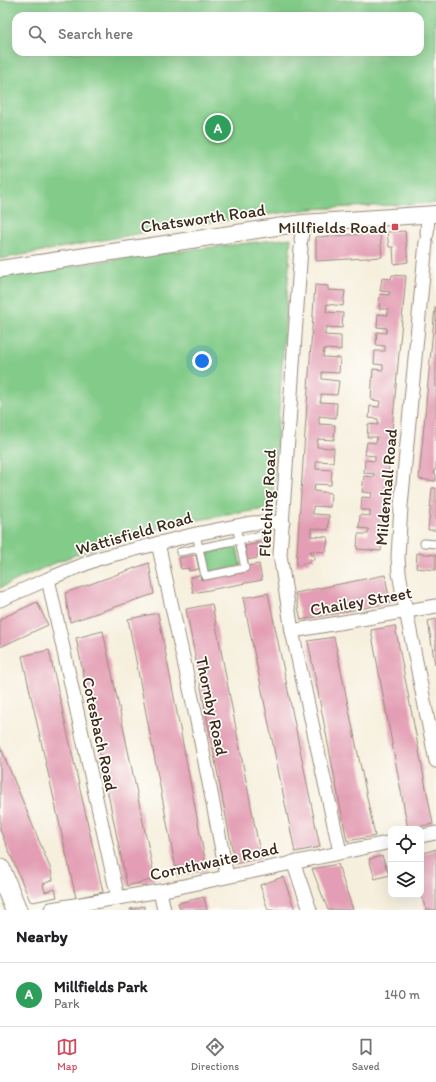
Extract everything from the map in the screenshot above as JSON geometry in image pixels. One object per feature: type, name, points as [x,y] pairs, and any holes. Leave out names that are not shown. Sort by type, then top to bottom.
[{"type":"main road","points":[[0,870],[16,910]]},
{"type":"street","name":"Chatsworth Road","points":[[0,269],[303,223],[432,214]]},
{"type":"street","name":"Mildenhall Road","points":[[432,214],[426,238],[398,557],[406,611],[436,761]]},
{"type":"street","name":"Fletching Road","points":[[303,223],[280,555],[292,631],[340,852]]},
{"type":"street","name":"Wattisfield Road","points":[[0,600],[100,558],[196,534],[251,523],[283,522]]},
{"type":"street","name":"Thornby Road","points":[[158,543],[197,721],[227,876]]},
{"type":"street","name":"Cotesbach Road","points":[[48,579],[118,898]]},
{"type":"street","name":"Chailey Street","points":[[292,631],[436,606]]},
{"type":"street","points":[[424,835],[436,833]]},
{"type":"street","name":"Cornthwaite Road","points":[[47,909],[160,891],[388,843]]},
{"type":"street","points":[[293,862],[310,910]]},
{"type":"street","points":[[160,891],[164,910]]},
{"type":"lane","points":[[196,534],[205,576],[245,568],[236,526]]},
{"type":"lane","points":[[180,552],[258,536]]},
{"type":"lane","points":[[424,543],[436,544]]},
{"type":"green space","points":[[0,0],[436,0],[436,203],[311,209],[174,227],[0,259]]},
{"type":"green space","points":[[291,238],[272,508],[197,520],[168,526],[133,536],[75,555],[0,588],[0,277],[145,255]]},
{"type":"green space","points":[[237,547],[241,566],[208,572],[204,554]]},
{"type":"building","points":[[405,231],[408,262],[394,264],[393,247],[389,247],[387,232]]},
{"type":"building","points":[[380,233],[382,257],[316,261],[316,237]]},
{"type":"building","points":[[392,275],[406,276],[381,551],[357,549],[358,534],[368,534],[369,529],[359,528],[360,515],[370,516],[370,510],[361,510],[362,497],[371,498],[372,493],[362,492],[364,476],[374,477],[374,474],[364,473],[365,460],[375,461],[375,456],[365,455],[367,442],[376,443],[377,437],[367,437],[368,424],[378,425],[378,419],[369,418],[370,406],[379,407],[380,401],[371,400],[373,369],[383,370],[383,365],[374,364],[375,351],[385,351],[385,346],[376,345],[377,332],[386,333],[387,328],[377,327],[378,314],[388,315],[388,309],[379,309],[380,294],[389,295],[390,292],[380,291],[382,278],[391,279]]},
{"type":"building","points":[[315,285],[328,286],[328,290],[345,291],[343,306],[327,304],[326,312],[343,313],[342,328],[326,327],[325,331],[325,335],[341,336],[341,350],[324,349],[323,357],[340,358],[339,373],[322,372],[322,379],[339,381],[337,395],[321,394],[320,402],[337,403],[336,418],[319,416],[319,424],[335,425],[334,440],[318,439],[317,443],[317,447],[334,448],[333,462],[316,461],[316,469],[332,470],[331,485],[315,484],[314,491],[331,493],[330,507],[313,506],[313,514],[329,515],[328,530],[311,528],[311,536],[328,537],[326,552],[310,551],[310,555],[314,555],[314,560],[310,559],[309,563],[296,566]]},
{"type":"building","points":[[435,307],[436,469],[434,474],[436,474],[436,481],[419,479]]},
{"type":"building","points":[[432,488],[436,488],[436,530],[428,530]]},
{"type":"building","points":[[262,542],[264,553],[257,555],[257,558],[247,560],[245,546]]},
{"type":"building","points":[[417,553],[436,555],[436,570],[416,568]]},
{"type":"building","points":[[196,555],[199,569],[189,571],[189,568],[181,569],[179,558]]},
{"type":"building","points":[[149,563],[154,594],[70,622],[65,593]]},
{"type":"building","points":[[259,564],[262,580],[193,593],[190,577],[200,575],[201,580],[249,570],[248,566]]},
{"type":"building","points":[[385,575],[390,603],[301,620],[295,593]]},
{"type":"building","points":[[268,593],[320,847],[295,852],[243,598]]},
{"type":"building","points":[[37,602],[48,625],[0,647],[0,619]]},
{"type":"building","points":[[212,604],[261,858],[235,864],[186,609]]},
{"type":"building","points":[[158,613],[207,870],[177,875],[128,619]]},
{"type":"building","points":[[436,619],[436,665],[435,665],[428,621]]},
{"type":"building","points":[[395,626],[433,824],[423,826],[407,826],[371,630]]},
{"type":"building","points":[[103,631],[155,879],[127,886],[76,638]]},
{"type":"building","points":[[334,637],[375,836],[347,841],[308,641]]},
{"type":"building","points":[[49,650],[103,892],[76,898],[22,656]]},
{"type":"building","points":[[0,746],[51,870],[53,880],[43,884],[45,892],[55,889],[57,897],[33,902],[30,901],[0,830]]},
{"type":"building","points":[[436,849],[436,910],[426,910],[422,898],[424,898],[424,853]]},
{"type":"building","points":[[382,856],[388,875],[375,879],[369,859]]},
{"type":"building","points":[[338,864],[353,910],[328,910],[312,869]]},
{"type":"building","points":[[283,877],[295,910],[268,910],[260,885]]},
{"type":"building","points":[[204,897],[207,910],[180,910],[178,903]]},
{"type":"building","points":[[144,906],[145,910],[130,910],[130,909]]},
{"type":"place","name":"Millfields Park","points":[[218,128]]},
{"type":"place","name":"Millfields Road","points":[[395,227]]}]
